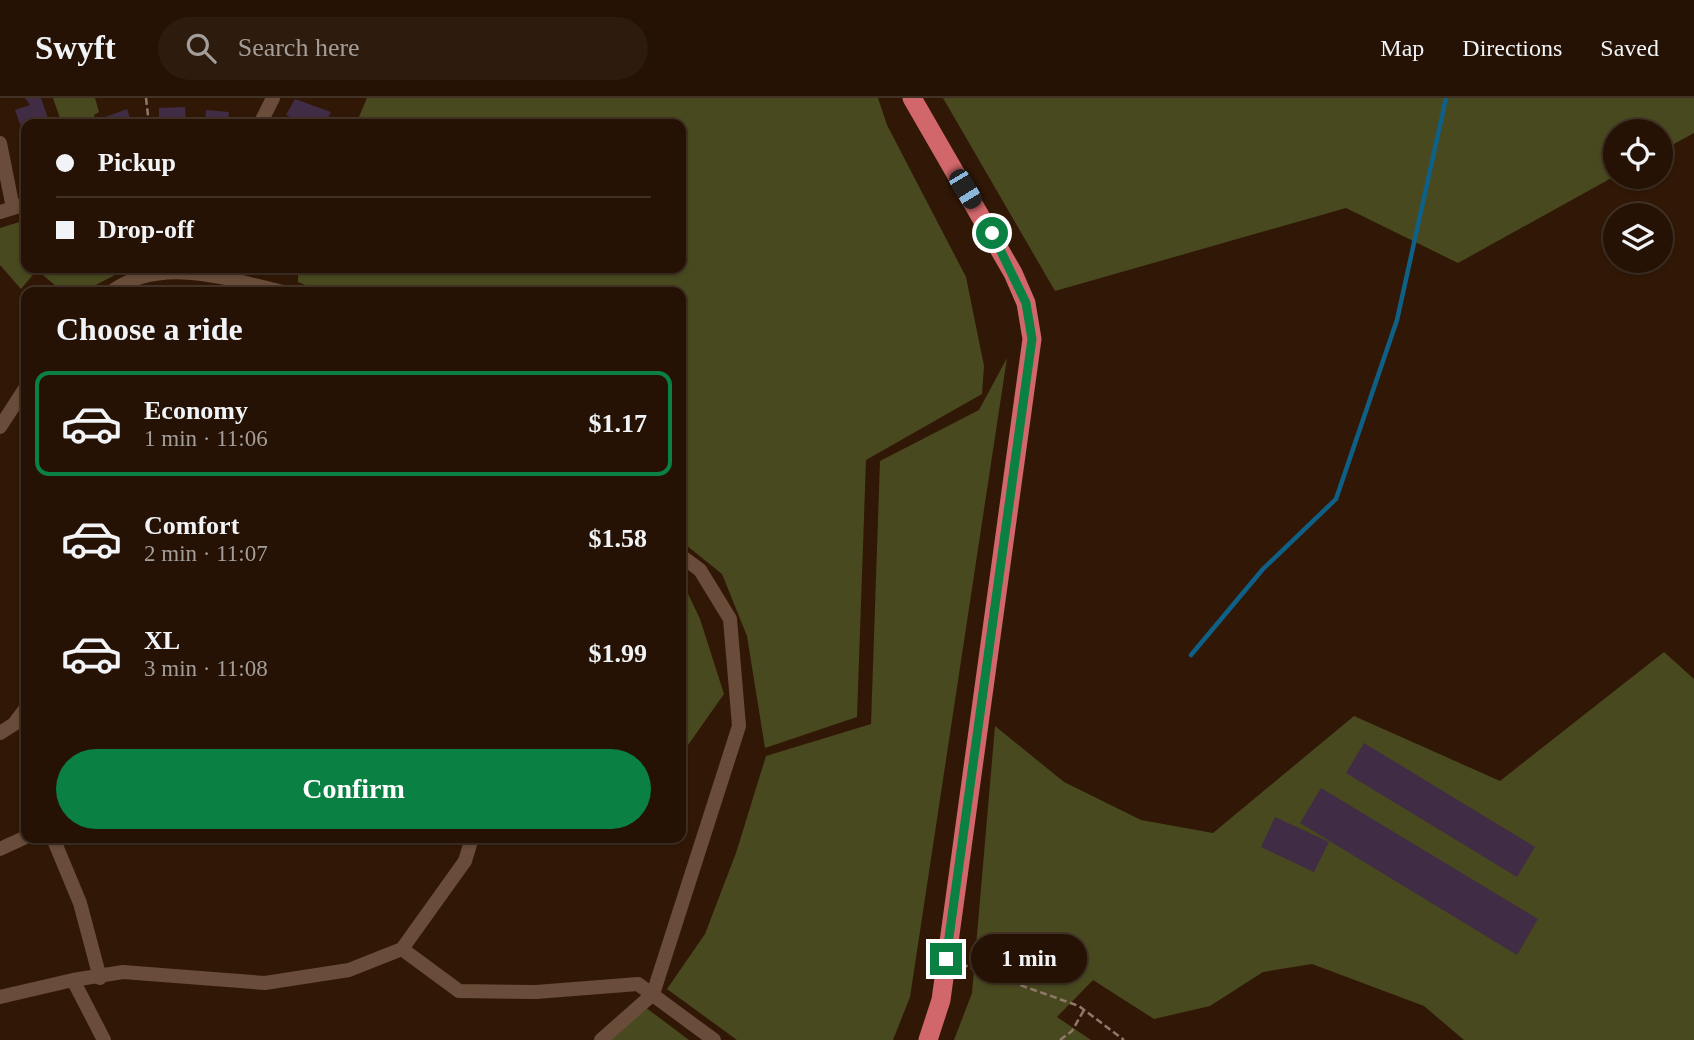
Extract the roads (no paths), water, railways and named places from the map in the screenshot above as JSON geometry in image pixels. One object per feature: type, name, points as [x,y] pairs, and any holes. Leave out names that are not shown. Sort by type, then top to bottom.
[{"type":"highway","points":[[912,98],[1013,272],[1026,303],[1032,339],[941,1000],[928,1040]]},
{"type":"street","points":[[262,119],[273,98]]},
{"type":"street","points":[[0,143],[13,208]]},
{"type":"street","points":[[118,287],[130,278],[169,273]]},
{"type":"street","points":[[194,273],[260,287]]},
{"type":"street","points":[[216,273],[222,279]]},
{"type":"street","points":[[0,426],[21,394]]},
{"type":"street","points":[[601,1040],[653,994],[739,726],[730,620],[700,570],[686,560]]},
{"type":"street","points":[[0,733],[14,724],[21,715]]},
{"type":"street","points":[[0,849],[21,839]]},
{"type":"street","points":[[55,843],[80,903],[100,978]]},
{"type":"street","points":[[0,998],[73,979],[100,978],[123,972],[265,983],[349,970],[402,949],[465,861],[470,843]]},
{"type":"street","points":[[402,949],[459,991],[536,992],[638,984],[714,1040]]},
{"type":"street","points":[[73,979],[104,1040]]},
{"type":"waterway","points":[[1191,655],[1263,569],[1336,499],[1397,320],[1446,98]]}]
